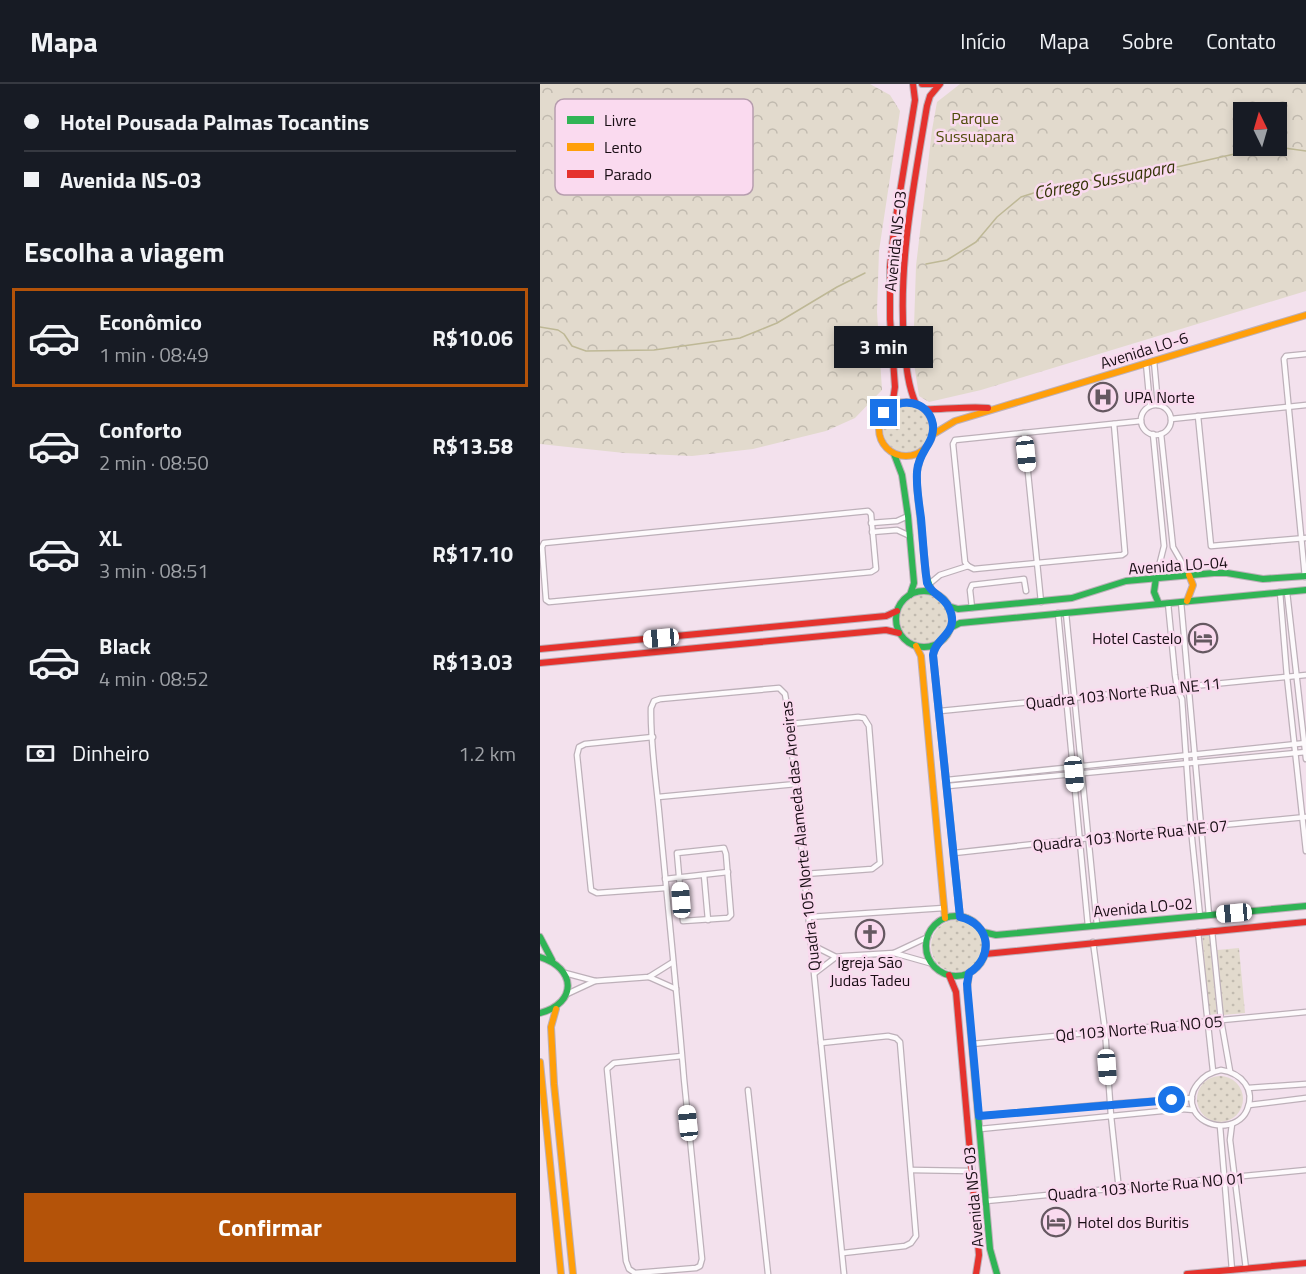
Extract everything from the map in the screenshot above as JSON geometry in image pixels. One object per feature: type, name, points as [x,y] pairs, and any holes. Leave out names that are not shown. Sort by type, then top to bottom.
[{"type":"street","name":"Avenida NS-03","points":[[910,595],[914,583],[903,475],[894,453],[883,445],[878,431],[881,418],[892,406],[895,385],[889,309],[890,267],[915,100],[913,84]]},
{"type":"street","name":"Avenida NS-03","points":[[922,84],[938,84]]},
{"type":"street","name":"Avenida NS-03","points":[[916,404],[909,384],[904,341],[903,260],[927,106],[938,84]]},
{"type":"street","name":"Avenida LO-6","points":[[932,435],[950,423],[1304,315]]},
{"type":"street","points":[[1306,354],[1284,357],[1306,577]]},
{"type":"street","points":[[1154,361],[1158,405]]},
{"type":"street","points":[[1146,363],[1150,406]]},
{"type":"street","points":[[892,406],[904,402],[916,404],[924,409],[932,421],[932,435],[929,444],[922,451],[909,456],[894,453]]},
{"type":"street","points":[[1158,405],[1167,410],[1171,418],[1168,428],[1161,434],[1153,435],[1145,430],[1141,421],[1142,413],[1150,406],[1158,405]]},
{"type":"street","points":[[1171,418],[1306,405]]},
{"type":"street","points":[[924,409],[940,410],[968,406],[995,409]]},
{"type":"street","points":[[1198,416],[1211,546],[1303,538]]},
{"type":"street","points":[[1114,424],[1126,552],[1122,555],[974,569],[968,566],[964,550],[954,441],[1141,421]]},
{"type":"street","points":[[1024,433],[1041,602]]},
{"type":"street","points":[[1161,434],[1173,546],[1189,575],[1192,589],[1184,601],[1188,686],[1209,915]]},
{"type":"street","points":[[1153,435],[1164,546],[1154,592],[1159,604]]},
{"type":"street","points":[[922,451],[917,474],[928,585],[933,593]]},
{"type":"street","points":[[868,511],[871,514],[872,523],[876,569],[871,572],[549,602],[546,600],[542,547],[544,543],[868,511]]},
{"type":"street","points":[[872,523],[897,521],[908,516]]},
{"type":"street","points":[[872,532],[897,530],[910,536]]},
{"type":"street","points":[[928,585],[940,575],[968,566]]},
{"type":"street","name":"Avenida LO-04","points":[[948,606],[958,609],[1041,602],[1078,597],[1120,583],[1189,575],[1224,573],[1266,580],[1306,577]]},
{"type":"street","points":[[972,608],[970,590],[972,585],[1023,579],[1026,591]]},
{"type":"street","points":[[950,628],[960,623],[1306,590]]},
{"type":"street","points":[[938,644],[928,647],[916,646],[899,633],[896,623],[897,610],[902,601],[910,595],[921,592],[933,593],[943,599],[952,617],[946,637],[938,644],[933,655],[960,917]]},
{"type":"street","points":[[1284,592],[1306,759]]},
{"type":"street","points":[[1284,592],[1287,677],[1306,851]]},
{"type":"street","points":[[1168,603],[1177,688],[1182,699],[1200,916]]},
{"type":"street","points":[[540,649],[886,616],[897,610]]},
{"type":"street","points":[[1058,613],[1088,926]]},
{"type":"street","points":[[1066,613],[1097,925]]},
{"type":"street","points":[[540,663],[886,630],[899,633]]},
{"type":"street","points":[[916,646],[921,656],[945,918]]},
{"type":"street","name":"Quadra 103 Norte Rua NE 11","points":[[940,711],[1306,675]]},
{"type":"street","name":"Quadra 105 Norte Alameda das Aroeiras","points":[[682,1056],[614,1063],[607,1069],[627,1266],[632,1272],[638,1274],[696,1268],[701,1264],[702,1256],[651,708],[657,699],[782,689],[785,694],[790,724],[844,1274]]},
{"type":"street","points":[[790,724],[858,717],[864,718],[869,726],[880,863],[872,868],[805,874]]},
{"type":"street","points":[[653,737],[585,744],[579,747],[577,755],[591,890],[597,893],[680,884]]},
{"type":"street","points":[[948,783],[1073,766],[1305,743]]},
{"type":"street","points":[[948,783],[1074,774],[1306,752]]},
{"type":"street","points":[[658,796],[796,784]]},
{"type":"street","name":"Quadra 103 Norte Rua NE 07","points":[[954,853],[1089,837],[1304,818]]},
{"type":"street","points":[[724,848],[728,872],[731,915],[728,918],[683,921],[677,856],[679,852],[724,848]]},
{"type":"street","points":[[666,884],[680,878],[728,872]]},
{"type":"street","points":[[704,875],[708,920]]},
{"type":"street","name":"Avenida LO-02","points":[[983,932],[996,934],[1306,906]]},
{"type":"street","points":[[809,917],[944,908]]},
{"type":"street","points":[[894,953],[928,937],[936,925],[945,918],[960,917],[973,921],[983,932],[985,954],[977,968],[969,973],[959,976],[949,975],[940,971],[928,956],[928,937]]},
{"type":"street","name":"Avenida LO-02","points":[[985,954],[1306,922]]},
{"type":"street","points":[[1212,931],[1221,1020],[1230,1071]]},
{"type":"street","points":[[1198,932],[1213,1071]]},
{"type":"street","points":[[540,937],[552,960]]},
{"type":"street","points":[[1093,942],[1105,1030],[1119,1190]]},
{"type":"street","points":[[812,945],[836,957],[894,953],[933,964]]},
{"type":"street","points":[[540,957],[560,965],[565,973],[568,987],[567,994],[556,1009],[551,1023],[573,1274]]},
{"type":"street","points":[[815,973],[836,957]]},
{"type":"street","points":[[565,973],[595,981],[650,977],[674,962]]},
{"type":"street","name":"Avenida NS-03","points":[[969,973],[967,990],[991,1256],[997,1274]]},
{"type":"street","name":"Avenida NS-03","points":[[949,975],[956,992],[979,1255],[976,1274]]},
{"type":"street","points":[[650,977],[676,989]]},
{"type":"street","points":[[567,994],[595,981]]},
{"type":"street","points":[[540,1014],[556,1009]]},
{"type":"street","name":"Qd 103 Norte Rua NO 05","points":[[972,1044],[1306,1012]]},
{"type":"street","points":[[821,1043],[888,1036],[899,1041],[917,1233],[915,1240],[905,1246],[843,1253]]},
{"type":"street","points":[[540,1062],[561,1274]]},
{"type":"street","points":[[1213,1071],[1230,1071],[1238,1076],[1248,1088],[1249,1104],[1244,1115],[1232,1124],[1220,1126],[1202,1119],[1194,1110],[1192,1098],[1199,1081],[1213,1071]]},
{"type":"street","points":[[1248,1088],[1306,1084]]},
{"type":"street","points":[[748,1090],[768,1274]]},
{"type":"street","points":[[979,1116],[1192,1098]]},
{"type":"street","points":[[1249,1104],[1306,1098]]},
{"type":"street","points":[[980,1130],[1182,1108],[1194,1110]]},
{"type":"street","points":[[1232,1124],[1230,1140],[1246,1269]]},
{"type":"street","points":[[1220,1126],[1232,1270]]},
{"type":"street","points":[[911,1170],[971,1171]]},
{"type":"street","name":"Quadra 103 Norte Rua NO 01","points":[[986,1201],[1119,1190],[1306,1170]]},
{"type":"street","points":[[1187,1274],[1306,1263]]},
{"type":"green space","points":[[540,84],[870,84],[890,95],[900,111],[879,251],[877,312],[882,390],[855,418],[826,431],[753,449],[692,456],[624,453],[540,444]]},
{"type":"green space","name":"Parque Sussuapara","points":[[960,84],[1306,84],[1306,291],[981,390],[929,402],[919,396],[913,357],[916,266],[937,102]]},
{"type":"green space","points":[[906,406],[922,413],[929,429],[922,445],[906,452],[890,445],[883,429],[890,413]]},
{"type":"green space","points":[[919,595],[929,595],[944,605],[948,619],[947,628],[938,639],[929,643],[919,643],[904,633],[900,624],[900,614],[910,599]]},
{"type":"green space","points":[[957,920],[967,922],[975,928],[981,936],[983,946],[981,956],[975,964],[967,970],[957,972],[947,970],[939,964],[933,956],[931,946],[933,936],[939,928],[947,922]]},
{"type":"green space","points":[[1209,932],[1217,1014],[1209,1015],[1202,933]]},
{"type":"green space","points":[[1239,948],[1245,1013],[1223,1015],[1217,950]]},
{"type":"green space","points":[[1220,1076],[1236,1083],[1243,1099],[1236,1115],[1220,1122],[1204,1115],[1197,1099],[1204,1083]]},
{"type":"waterway","name":"Córrego Sussuapara","points":[[926,264],[947,260],[976,242],[997,217],[1021,197],[1062,184],[1159,171],[1270,146],[1306,151]]},
{"type":"waterway","name":"Córrego Sussuapara","points":[[540,327],[558,330],[564,334],[572,346],[586,351],[654,350],[740,338],[777,323],[865,273]]},
{"type":"traffic: fast","points":[[922,451],[917,471],[917,486],[926,575],[932,592]]},
{"type":"traffic: fast","points":[[894,454],[902,475],[908,516],[914,583],[910,595]]},
{"type":"traffic: fast","points":[[948,606],[958,609],[1072,598],[1126,581],[1214,573],[1263,579],[1306,576]]},
{"type":"traffic: fast","points":[[1156,578],[1154,592],[1159,604]]},
{"type":"traffic: fast","points":[[950,628],[960,623],[1306,590]]},
{"type":"traffic: fast","points":[[924,591],[935,593],[944,599],[950,608],[952,619],[950,630],[944,639],[935,645],[924,647],[913,645],[904,639],[898,630],[896,619],[898,608],[904,599],[913,593],[924,591]]},
{"type":"traffic: fast","points":[[983,932],[996,935],[1306,906]]},
{"type":"traffic: fast","points":[[956,916],[977,925],[986,946],[977,967],[956,976],[935,967],[926,946],[935,925],[956,916]]},
{"type":"traffic: fast","points":[[540,937],[552,960]]},
{"type":"traffic: fast","points":[[540,957],[561,969],[568,985],[561,1002],[540,1013]]},
{"type":"traffic: fast","points":[[969,973],[967,990],[990,1249],[997,1274]]},
{"type":"traffic: slow","points":[[932,435],[955,421],[1306,315]]},
{"type":"traffic: slow","points":[[901,402],[911,402],[921,406],[929,414],[933,429],[929,444],[921,452],[911,456],[901,456],[891,452],[883,444],[879,434],[879,424],[883,414],[891,406],[901,402]]},
{"type":"traffic: slow","points":[[1187,601],[1193,585],[1189,575]]},
{"type":"traffic: slow","points":[[916,646],[921,656],[945,918]]},
{"type":"traffic: slow","points":[[556,1009],[551,1027],[554,1084],[573,1274]]},
{"type":"traffic: slow","points":[[540,1062],[561,1274]]},
{"type":"traffic: jam","points":[[892,406],[895,387],[890,319],[890,267],[915,100],[913,84]]},
{"type":"traffic: jam","points":[[922,84],[935,84]]},
{"type":"traffic: jam","points":[[916,404],[909,381],[904,341],[905,252],[927,106],[930,96],[940,84]]},
{"type":"traffic: jam","points":[[924,409],[988,408]]},
{"type":"traffic: jam","points":[[540,649],[886,616],[897,611]]},
{"type":"traffic: jam","points":[[540,663],[886,630],[899,633]]},
{"type":"traffic: jam","points":[[937,644],[933,655],[960,917]]},
{"type":"traffic: jam","points":[[985,954],[1306,922]]},
{"type":"traffic: jam","points":[[949,975],[956,992],[979,1255],[976,1274]]},
{"type":"traffic: jam","points":[[1187,1274],[1306,1263]]},
{"type":"place","name":"UPA Norte","points":[[1103,397]]},
{"type":"place","name":"Hotel Castelo","points":[[1203,638]]},
{"type":"place","name":"Igreja São Judas Tadeu","points":[[870,934]]},
{"type":"place","name":"Hotel dos Buritis","points":[[1056,1222]]},
{"type":"route","points":[[884,413],[895,404],[913,403],[926,411],[933,426],[932,437],[922,451],[917,469],[917,486],[927,583],[933,593],[947,603],[952,617],[949,632],[935,647],[933,655],[960,917],[973,921],[983,932],[985,941],[983,961],[969,973],[967,984],[979,1116],[1172,1100]]}]
